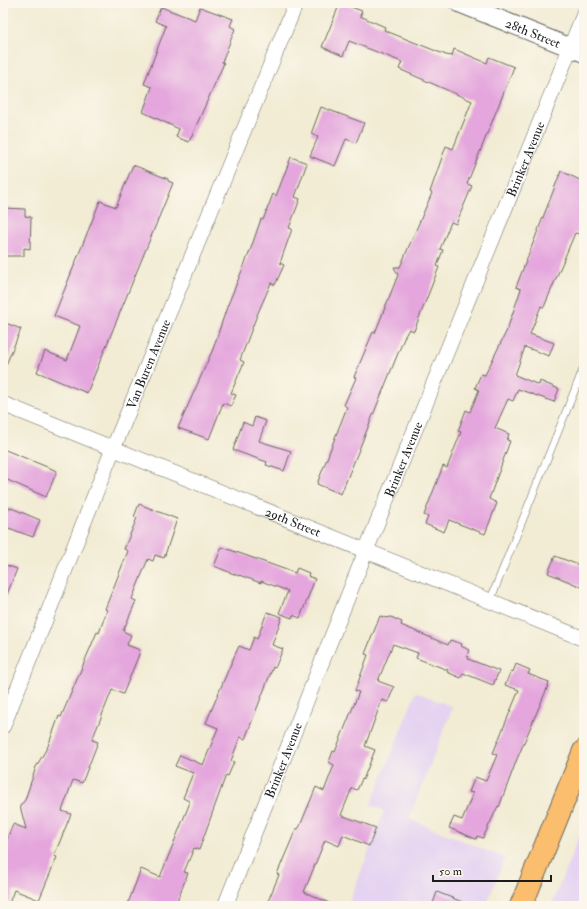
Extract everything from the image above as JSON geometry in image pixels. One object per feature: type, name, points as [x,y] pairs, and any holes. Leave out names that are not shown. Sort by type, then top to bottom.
[{"type":"main road","points":[[521,906],[584,751]]},
{"type":"street","name":"Van Buren Avenue","points":[[3,726],[8,699],[113,449],[296,3]]},
{"type":"street","name":"28th Street","points":[[459,3],[577,50]]},
{"type":"street","name":"Brinker Avenue","points":[[225,906],[367,551],[577,50],[584,14]]},
{"type":"street","name":"29th Street","points":[[3,404],[584,639]]},
{"type":"lane","points":[[490,601],[584,367]]},
{"type":"shaded area","points":[[416,692],[453,707],[409,819],[505,858],[486,906],[348,906],[384,811],[371,805]]},
{"type":"shaded area","points":[[584,824],[584,906],[551,906]]},
{"type":"building","points":[[340,3],[362,11],[360,16],[385,27],[384,30],[446,55],[452,56],[454,49],[487,63],[489,57],[514,67],[467,184],[472,186],[456,224],[451,222],[440,249],[443,250],[437,266],[439,267],[414,331],[409,329],[405,336],[341,494],[317,484],[347,407],[344,405],[356,378],[354,377],[373,332],[375,333],[398,275],[394,267],[400,267],[432,193],[430,192],[446,146],[453,149],[472,101],[399,69],[402,62],[349,41],[343,56],[322,47]]},
{"type":"building","points":[[161,7],[195,20],[200,7],[233,19],[230,26],[235,29],[222,62],[224,63],[189,142],[176,137],[179,129],[143,112],[152,87],[144,84],[166,26],[155,21]]},
{"type":"building","points":[[321,107],[364,123],[356,143],[346,139],[335,166],[310,156],[318,137],[311,134]]},
{"type":"building","points":[[291,157],[307,163],[295,197],[300,199],[289,228],[292,229],[280,263],[284,265],[275,285],[271,283],[240,360],[244,362],[231,393],[236,395],[231,406],[223,403],[209,439],[178,428],[213,349],[227,307],[250,251],[261,219],[263,220],[273,194],[276,196]]},
{"type":"building","points":[[133,165],[168,179],[168,181],[173,183],[87,393],[37,372],[45,351],[67,360],[80,326],[54,316],[100,201],[116,207]]},
{"type":"building","points":[[561,171],[584,182],[584,222],[579,234],[575,233],[544,307],[541,306],[530,334],[554,343],[549,356],[525,347],[515,375],[539,385],[540,381],[559,389],[554,402],[518,389],[513,401],[508,399],[495,428],[509,434],[507,440],[510,441],[489,499],[497,503],[485,534],[449,520],[444,532],[425,524],[428,517],[424,515],[443,466],[447,468],[461,432],[458,431],[466,410],[470,412],[479,390],[475,388],[481,374],[485,375],[507,330],[521,289],[516,287]]},
{"type":"building","points":[[3,208],[25,209],[25,216],[31,217],[30,249],[24,248],[24,256],[3,256]]},
{"type":"building","points":[[3,322],[21,329],[3,372]]},
{"type":"building","points":[[255,417],[266,421],[259,441],[291,451],[284,471],[266,465],[267,462],[233,450],[243,422],[252,426]]},
{"type":"building","points":[[3,449],[57,471],[46,497],[3,478]]},
{"type":"building","points":[[139,504],[177,519],[164,558],[155,555],[153,561],[148,559],[132,599],[136,601],[123,631],[131,635],[127,645],[140,650],[138,657],[123,694],[112,690],[92,740],[98,742],[82,783],[73,780],[62,811],[71,814],[54,856],[57,857],[39,900],[14,890],[8,906],[3,906],[3,849],[13,824],[26,829],[20,806],[25,800],[36,767],[48,746],[59,716],[61,717],[97,632],[99,633],[107,610],[105,609],[128,551],[124,549],[137,518],[134,517]]},
{"type":"building","points":[[9,507],[40,520],[33,537],[3,526]]},
{"type":"building","points":[[222,547],[295,573],[297,568],[309,573],[308,576],[315,579],[300,618],[293,615],[292,618],[279,613],[288,591],[261,581],[261,583],[239,576],[214,566]]},
{"type":"building","points":[[555,556],[584,567],[584,588],[548,573]]},
{"type":"building","points":[[3,564],[17,569],[4,602],[3,601]]},
{"type":"building","points":[[267,612],[282,617],[272,645],[283,649],[275,668],[273,667],[245,739],[240,737],[231,761],[234,762],[228,776],[226,775],[199,850],[194,848],[184,872],[188,873],[175,906],[127,906],[141,869],[160,877],[189,805],[189,801],[183,798],[193,773],[175,766],[180,755],[203,765],[218,728],[206,723],[229,668],[239,646],[249,650],[254,637],[257,639]]},
{"type":"building","points":[[380,616],[386,618],[391,617],[402,622],[401,625],[448,645],[450,640],[462,644],[461,646],[469,650],[467,656],[469,657],[468,659],[499,671],[493,685],[463,673],[461,678],[447,672],[448,670],[416,658],[418,653],[393,644],[378,681],[394,687],[388,702],[382,700],[365,746],[375,750],[363,780],[362,779],[357,790],[352,788],[341,815],[376,828],[369,846],[343,835],[339,846],[325,840],[304,892],[336,906],[266,906],[279,875],[277,874],[296,829],[300,826],[316,787],[324,791],[334,765],[329,762],[333,751],[335,752],[359,692],[355,691],[368,655],[365,654]]},
{"type":"building","points":[[516,664],[530,670],[528,674],[549,682],[499,807],[498,806],[483,838],[477,836],[476,839],[449,828],[454,817],[462,820],[473,793],[469,792],[475,777],[486,781],[497,755],[493,753],[519,690],[505,685]]},
{"type":"building","points":[[437,892],[470,905],[470,906],[432,906]]}]
